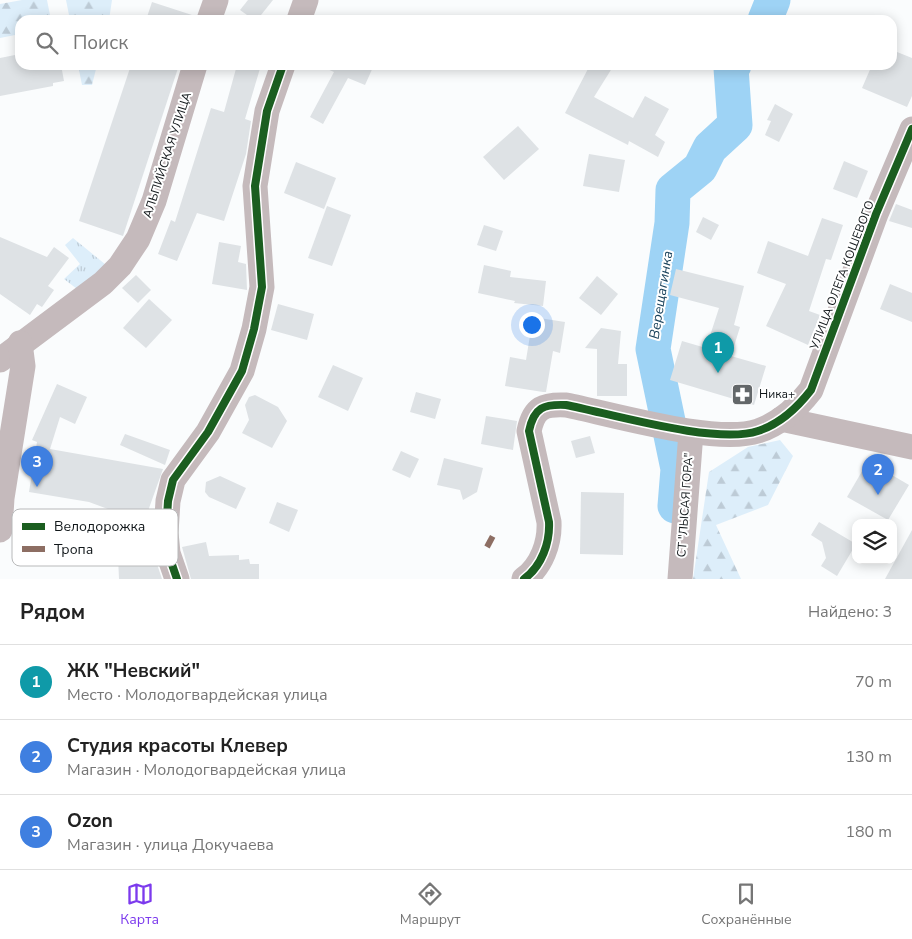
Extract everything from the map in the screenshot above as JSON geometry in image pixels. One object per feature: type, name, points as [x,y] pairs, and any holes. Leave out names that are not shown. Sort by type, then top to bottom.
[{"type":"street","points":[[211,15],[216,0]]},
{"type":"street","points":[[301,15],[306,0]]},
{"type":"street","name":"АЛЬПИЙСКАЯ УЛИЦА","points":[[0,360],[20,343],[73,307],[120,266],[138,239],[154,201],[193,70]]},
{"type":"street","points":[[167,509],[173,480],[208,432],[242,371],[256,320],[262,287],[255,186],[267,111],[281,70]]},
{"type":"street","name":"УЛИЦА ОЛЕГА КОШЕВОГО","points":[[524,579],[545,551],[550,536],[549,522],[529,431],[532,418],[540,409],[550,404],[566,404],[691,432],[741,434],[757,432],[798,407],[811,390],[876,214],[912,129]]},
{"type":"street","points":[[0,530],[2,498],[23,366],[20,343]]},
{"type":"street","points":[[781,419],[912,447]]},
{"type":"street","name":"СТ \"ЛЫСАЯ ГОРА\"","points":[[680,579],[691,432]]},
{"type":"street","points":[[172,566],[177,579]]},
{"type":"green space","points":[[22,0],[47,0],[50,15],[15,15],[15,35],[0,38],[0,4]]},
{"type":"green space","points":[[66,0],[112,0],[110,15],[69,15]]},
{"type":"green space","points":[[79,70],[96,70],[92,85],[82,85]]},
{"type":"green space","points":[[73,238],[111,269],[81,292],[64,279],[80,264],[65,245]]},
{"type":"green space","points":[[780,440],[793,456],[768,505],[716,525],[741,579],[693,579],[709,472],[748,447]]},
{"type":"building","points":[[248,0],[273,0],[261,15],[247,15],[240,10]]},
{"type":"building","points":[[152,2],[192,15],[148,15]]},
{"type":"building","points":[[897,52],[912,58],[912,96],[907,107],[862,88],[870,70],[897,70]]},
{"type":"building","points":[[15,55],[15,70],[62,70],[64,81],[53,83],[53,86],[0,96],[0,58]]},
{"type":"building","points":[[129,70],[177,70],[123,236],[79,221]]},
{"type":"building","points":[[236,70],[260,70],[245,119],[251,121],[246,154],[224,221],[197,213],[177,261],[158,254],[171,220],[175,222],[211,108],[224,112]]},
{"type":"building","points":[[329,70],[372,70],[365,85],[348,78],[323,124],[310,117],[334,72]]},
{"type":"building","points":[[587,70],[611,70],[594,97],[633,118],[645,96],[669,109],[655,135],[665,142],[658,157],[629,141],[628,145],[565,113]]},
{"type":"building","points":[[775,104],[793,114],[779,142],[765,135],[771,121],[767,120]]},
{"type":"building","points":[[518,126],[539,149],[504,180],[483,157]]},
{"type":"building","points":[[589,154],[625,160],[619,192],[583,186]]},
{"type":"building","points":[[844,161],[868,171],[857,198],[833,189]]},
{"type":"building","points":[[296,162],[336,178],[324,209],[284,193]]},
{"type":"building","points":[[896,204],[912,210],[912,228],[889,221]]},
{"type":"building","points":[[327,206],[351,215],[332,266],[308,258]]},
{"type":"building","points":[[703,217],[719,225],[711,240],[696,232]]},
{"type":"building","points":[[822,218],[843,225],[831,260],[826,259],[809,311],[820,315],[808,345],[766,326],[786,284],[757,273],[768,241],[808,256]]},
{"type":"building","points":[[484,225],[503,231],[496,251],[477,245]]},
{"type":"building","points":[[0,237],[47,257],[54,247],[69,258],[48,286],[54,290],[42,307],[37,304],[30,315],[0,294]]},
{"type":"building","points":[[219,242],[241,246],[238,262],[246,264],[247,290],[212,284]]},
{"type":"building","points":[[484,265],[511,271],[510,277],[546,281],[543,306],[514,303],[515,301],[478,293]]},
{"type":"building","points":[[676,269],[744,286],[734,325],[740,327],[731,356],[766,366],[754,405],[670,380],[682,341],[706,348],[719,308],[670,295]]},
{"type":"building","points":[[136,275],[151,290],[138,303],[122,288]]},
{"type":"building","points":[[597,276],[618,294],[601,315],[579,298]]},
{"type":"building","points":[[890,284],[912,293],[912,322],[880,309]]},
{"type":"building","points":[[149,299],[172,320],[146,348],[123,328]]},
{"type":"building","points":[[278,304],[314,314],[307,340],[271,330]]},
{"type":"building","points":[[533,317],[565,322],[560,353],[553,351],[546,392],[505,386],[510,357],[526,360]]},
{"type":"building","points":[[601,328],[621,331],[618,364],[627,364],[627,396],[597,396],[597,349],[585,348]]},
{"type":"building","points":[[333,365],[363,378],[348,411],[318,397]]},
{"type":"building","points":[[57,384],[87,397],[75,424],[60,417],[50,449],[163,469],[149,509],[108,509],[89,502],[29,492],[37,442],[32,440]]},
{"type":"building","points":[[416,392],[441,399],[435,419],[410,412]]},
{"type":"building","points":[[255,395],[278,407],[287,421],[272,448],[242,433],[249,420],[245,405],[249,397]]},
{"type":"building","points":[[486,416],[517,421],[513,450],[481,444]]},
{"type":"building","points":[[125,434],[170,450],[165,465],[120,445]]},
{"type":"building","points":[[590,436],[595,453],[576,458],[571,441]]},
{"type":"building","points":[[401,451],[419,459],[410,478],[392,470]]},
{"type":"building","points":[[444,458],[483,468],[477,492],[463,500],[460,490],[437,485]]},
{"type":"building","points":[[868,461],[909,485],[889,519],[847,497]]},
{"type":"building","points":[[220,476],[246,488],[236,509],[209,497],[205,492],[206,482]]},
{"type":"building","points":[[581,492],[624,493],[623,555],[580,554]]},
{"type":"building","points":[[277,502],[298,510],[289,532],[269,523]]},
{"type":"building","points":[[819,522],[852,542],[852,551],[837,576],[821,566],[826,558],[822,542],[811,535]]},
{"type":"building","points":[[912,530],[912,579],[885,579],[893,564],[897,564],[897,557]]},
{"type":"building","points":[[206,542],[209,556],[239,555],[239,560],[249,559],[250,564],[259,564],[259,579],[191,579],[182,547]]},
{"type":"building","points":[[118,566],[158,566],[162,579],[119,579]]},
{"type":"waterway","name":"Верещагинка","points":[[767,15],[773,0]]},
{"type":"waterway","name":"Верещагинка","points":[[675,506],[678,469],[653,349],[672,223],[673,190],[700,168],[710,148],[735,125],[731,70]]},
{"type":"marked path","points":[[487,547],[494,534]]},
{"type":"cycle path","points":[[168,509],[173,480],[208,432],[242,371],[254,329],[262,287],[255,186],[267,111],[281,70]]},
{"type":"cycle path","points":[[524,579],[540,561],[544,553],[549,530],[549,522],[529,431],[537,412],[546,406],[566,405],[664,427],[717,434],[740,434],[758,431],[788,415],[811,390],[876,214],[912,129]]},
{"type":"cycle path","points":[[172,566],[177,579]]},
{"type":"place","name":"ЖК \"Невский\"","points":[[718,373]]},
{"type":"place","name":"Ника+","points":[[743,394]]},
{"type":"place","name":"Ozon","points":[[37,487]]},
{"type":"place","name":"Студия красоты Клевер","points":[[878,495]]}]
